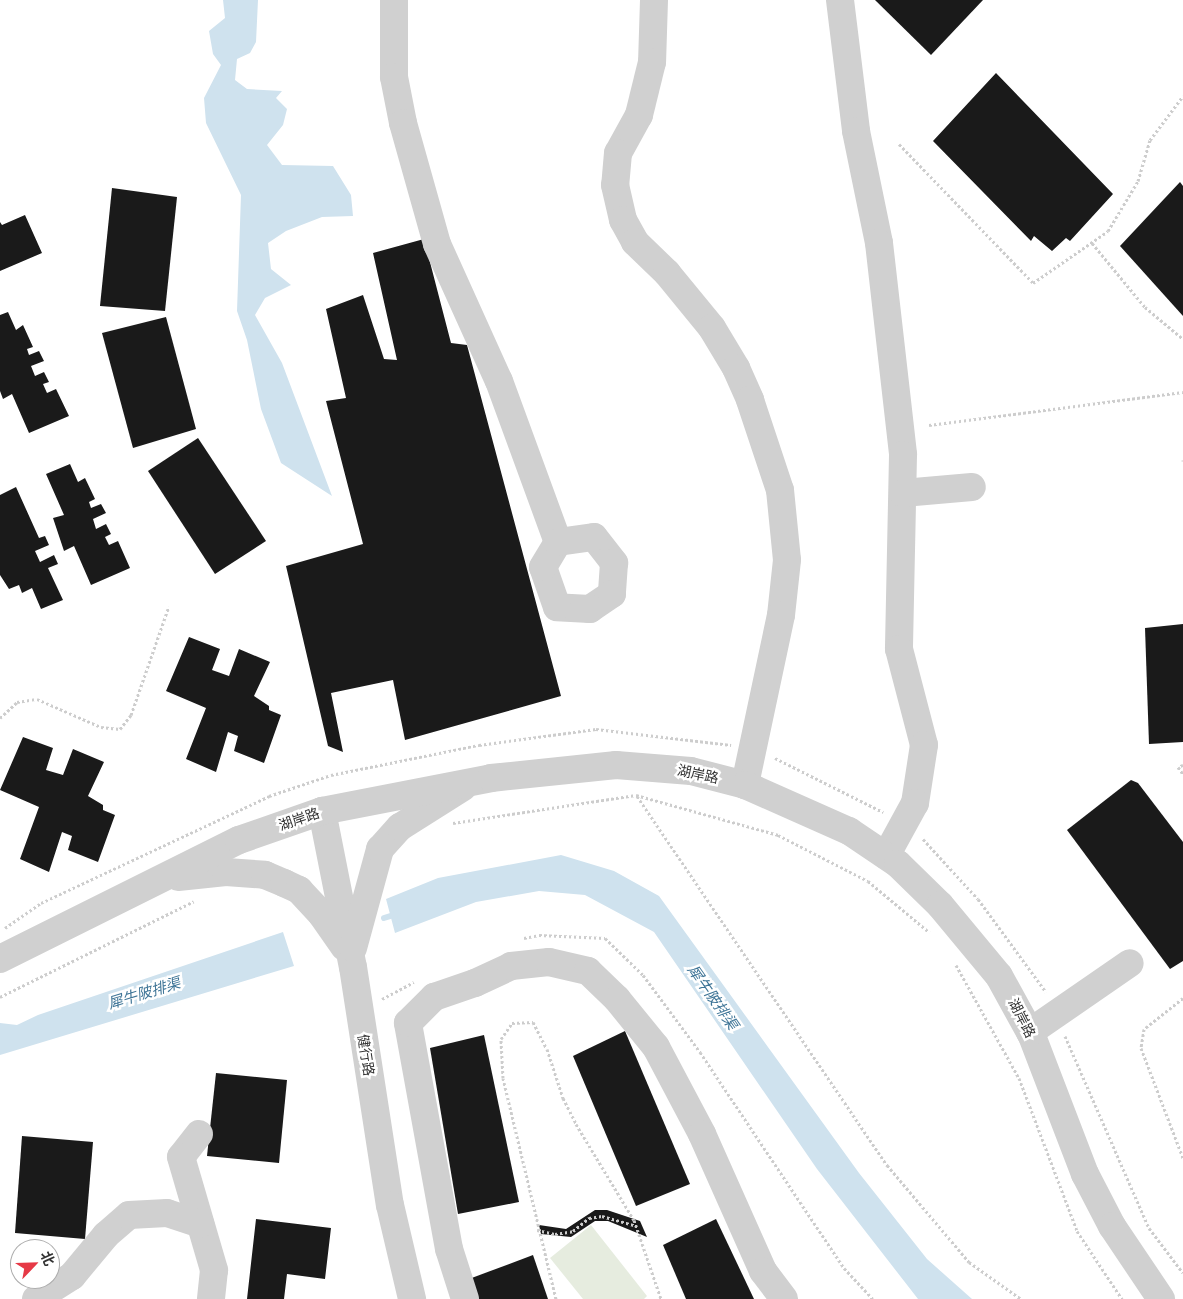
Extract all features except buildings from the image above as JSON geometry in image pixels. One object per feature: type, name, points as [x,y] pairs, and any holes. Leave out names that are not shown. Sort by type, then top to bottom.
[{"type":"street","points":[[394,0],[394,77],[404,123],[437,244],[499,381],[558,542]]},
{"type":"street","points":[[654,0],[652,62],[639,115],[618,153],[615,184],[623,220],[635,242],[667,273],[706,321],[736,368],[750,400],[780,490],[787,560],[781,615],[745,785]]},
{"type":"street","points":[[840,0],[840,27],[856,131],[880,252],[903,455],[899,649],[924,745],[915,803],[886,856]]},
{"type":"street","points":[[903,493],[972,487]]},
{"type":"street","name":"湖岸路","points":[[0,958],[240,840],[322,811],[469,782],[616,765],[691,771],[745,785],[849,831],[886,856],[940,905],[999,976],[1030,1032],[1085,1174],[1112,1226],[1162,1299]]},
{"type":"street","points":[[350,956],[380,849],[400,827],[469,782]]},
{"type":"street","name":"健行路","points":[[322,811],[350,956],[390,1205],[412,1299]]},
{"type":"street","points":[[164,878],[226,872],[265,875],[299,890],[322,914],[350,956]]},
{"type":"street","points":[[466,1299],[449,1249],[408,1023],[434,997],[475,983],[511,966],[548,962],[588,971],[617,999],[656,1047],[702,1134],[763,1271],[784,1299]]},
{"type":"street","points":[[1030,1032],[1130,963]]},
{"type":"street","points":[[200,1134],[181,1157],[214,1270],[211,1299]]},
{"type":"street","points":[[36,1299],[72,1276],[106,1235],[129,1214],[167,1214],[200,1224]]},
{"type":"path","points":[[900,144],[1033,284],[1108,231],[1138,181],[1150,140],[1183,96]]},
{"type":"path","points":[[1092,243],[1145,307],[1183,339]]},
{"type":"path","points":[[929,425],[1183,392]]},
{"type":"path","points":[[0,718],[17,702],[37,699],[101,727],[120,729],[130,715],[169,606]]},
{"type":"path","points":[[0,931],[41,903],[208,824],[269,796],[331,775],[479,745],[596,729],[754,748],[905,822],[978,899],[1044,988],[1149,1228],[1183,1274]]},
{"type":"path","points":[[1183,765],[1178,767],[1183,774]]},
{"type":"path","points":[[636,795],[887,1165],[969,1262],[1021,1299]]},
{"type":"path","points":[[447,824],[636,795],[778,835],[868,881],[932,936]]},
{"type":"path","points":[[0,997],[197,899]]},
{"type":"path","points":[[952,956],[1020,1078],[1077,1231],[1122,1299]]},
{"type":"path","points":[[1183,998],[1144,1029],[1141,1048],[1183,1158]]},
{"type":"path","points":[[556,1299],[537,1230],[503,1078],[501,1039],[512,1023],[533,1022],[548,1049],[563,1098],[576,1124],[636,1226],[661,1299]]},
{"type":"path","points":[[537,1230],[555,1234],[573,1231],[589,1218],[602,1216],[636,1226]]},
{"type":"shaded area","points":[[591,1225],[647,1296],[644,1299],[583,1299],[550,1258]]},
{"type":"water","points":[[223,0],[258,0],[256,42],[250,53],[237,59],[235,80],[247,89],[282,91],[276,98],[287,109],[283,125],[267,145],[282,165],[333,166],[351,195],[353,216],[322,217],[286,231],[268,243],[271,269],[291,285],[265,298],[255,315],[282,363],[332,496],[281,463],[261,409],[247,340],[237,311],[241,195],[206,123],[204,98],[221,65],[213,54],[209,31],[225,18]]},
{"type":"water","points":[[561,855],[614,871],[659,896],[859,1173],[927,1259],[972,1299],[918,1299],[817,1169],[654,932],[585,895],[539,891],[476,902],[395,933],[386,899],[438,878]]},
{"type":"water","points":[[283,932],[294,966],[0,1055],[0,1023],[17,1025],[38,1015]]},
{"type":"waterway","name":"犀牛陂排渠","points":[[384,918],[397,914]]}]
